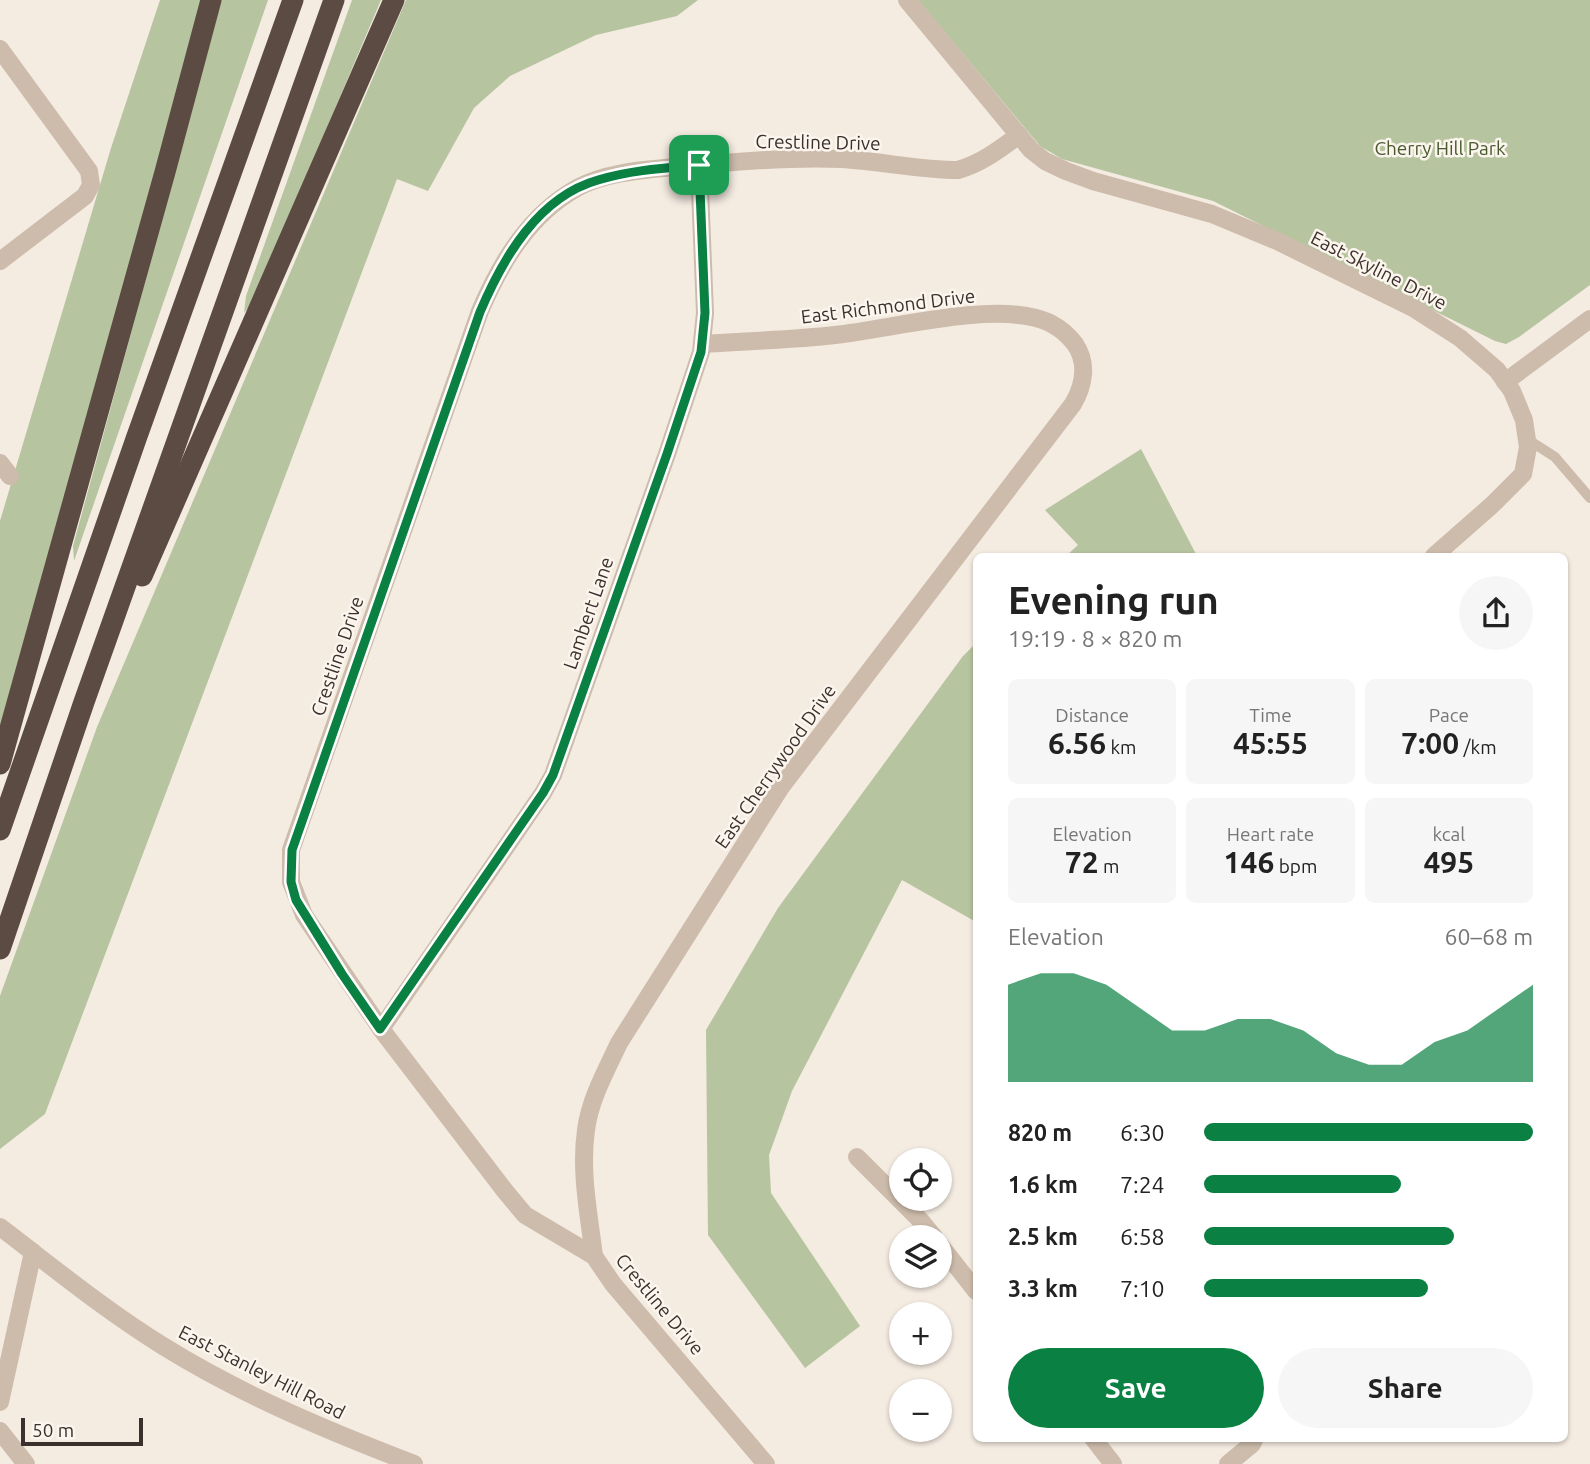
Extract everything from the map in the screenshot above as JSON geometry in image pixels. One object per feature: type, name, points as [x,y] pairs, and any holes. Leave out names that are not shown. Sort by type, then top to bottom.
[{"type":"highway","points":[[0,764],[211,0]]},
{"type":"highway","points":[[0,830],[293,0]]},
{"type":"highway","points":[[0,949],[84,702],[334,0]]},
{"type":"highway","points":[[84,702],[172,510],[394,0]]},
{"type":"street","name":"East Skyline Drive","points":[[907,0],[1038,156],[1093,181],[1212,214],[1369,285],[1413,308],[1480,353],[1505,382],[1524,420],[1527,439],[1524,474],[1437,553]]},
{"type":"street","points":[[0,49],[89,172],[91,185],[85,196],[0,261]]},
{"type":"street","name":"Crestline Drive","points":[[766,1464],[612,1284],[594,1256],[525,1214],[380,1029],[296,900],[291,882],[292,850],[480,312],[502,265],[521,237],[548,209],[580,187],[618,175],[699,165],[773,159],[842,159],[958,170],[974,165],[1019,135]]},
{"type":"street","name":"Lambert Lane","points":[[380,1029],[536,804],[553,775],[667,454],[702,344],[705,313],[699,165]]},
{"type":"street","name":"East Richmond Drive","points":[[702,344],[835,335],[930,321],[999,315],[1037,318],[1056,326],[1071,340]]},
{"type":"street","points":[[1505,382],[1590,319]]},
{"type":"street","name":"East Cherrywood Drive","points":[[594,1256],[585,1183],[586,1130],[600,1082],[619,1043],[781,787],[1073,404],[1083,381],[1084,370],[1082,357],[1071,340]]},
{"type":"street","points":[[857,1157],[924,1225]]},
{"type":"street","name":"East Stanley Hill Road","points":[[0,1227],[131,1325],[190,1362],[336,1434],[414,1464]]},
{"type":"street","points":[[0,1402],[33,1252]]},
{"type":"street","points":[[952,1260],[973,1287]]},
{"type":"street","points":[[0,1431],[26,1464]]},
{"type":"street","points":[[1096,1442],[1113,1464]]},
{"type":"street","points":[[1228,1464],[1253,1442]]},
{"type":"lane","points":[[1527,439],[1555,457],[1590,498]]},
{"type":"green space","points":[[160,0],[202,0],[97,388],[0,726],[0,521],[111,148]]},
{"type":"green space","points":[[221,0],[268,0],[74,561],[73,546]]},
{"type":"green space","points":[[352,0],[381,0],[253,302],[244,313],[246,296]]},
{"type":"green space","points":[[406,0],[698,0],[677,16],[596,35],[510,76],[474,108],[428,191],[397,179],[45,1114],[0,1149],[0,996],[97,727]]},
{"type":"green space","name":"Cherry Hill Park","points":[[918,0],[1590,0],[1590,285],[1506,344],[1495,341],[1213,201],[1062,159],[1040,146]]},
{"type":"green space","points":[[1141,449],[1195,553],[1069,553],[1078,545],[1045,510]]},
{"type":"green space","points":[[973,646],[973,920],[902,880],[792,1091],[769,1155],[771,1193],[860,1326],[805,1368],[708,1235],[706,1030],[778,908]]},
{"type":"route","points":[[699,165],[705,313],[701,352],[553,775],[380,1029],[296,900],[291,882],[292,850],[480,312],[507,255],[548,209],[565,196],[596,180],[644,170],[699,165]]}]
